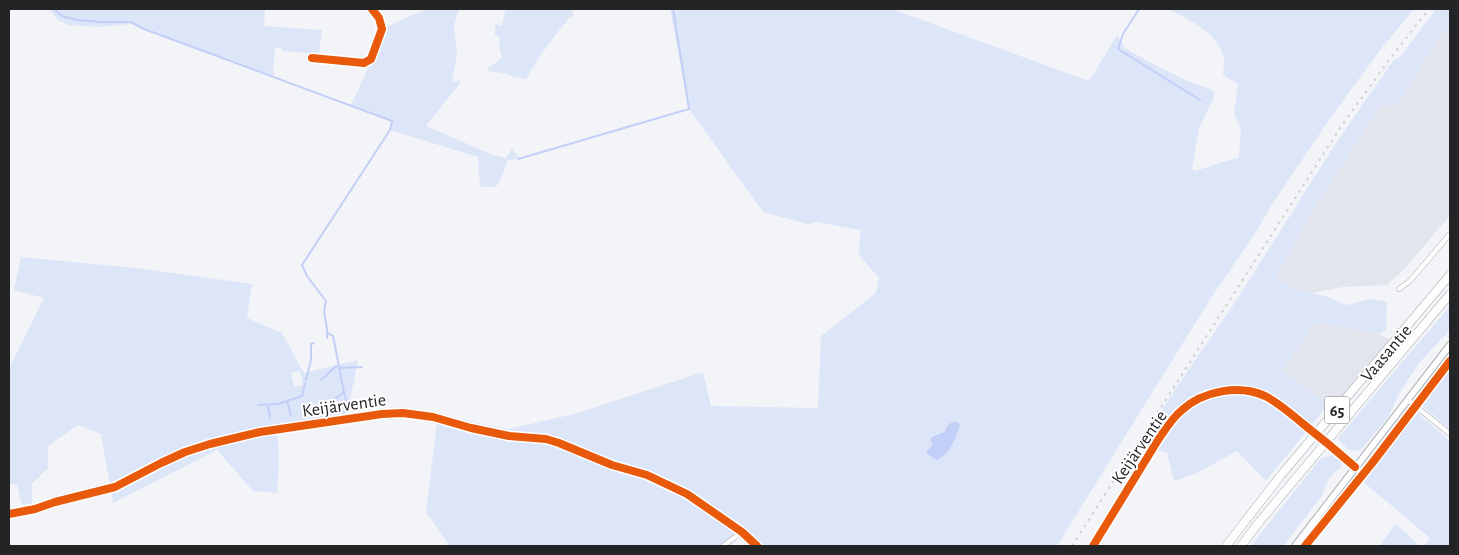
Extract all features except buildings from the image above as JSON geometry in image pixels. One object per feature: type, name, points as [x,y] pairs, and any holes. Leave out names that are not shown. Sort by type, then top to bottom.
[{"type":"highway","name":"Vaasantie","points":[[1226,546],[1281,475],[1450,275]]},
{"type":"highway","name":"Vaasantie","points":[[1241,546],[1450,294]]},
{"type":"main road","points":[[1295,546],[1450,345]]},
{"type":"street","points":[[312,58],[364,63],[371,59],[382,29],[379,18],[372,9]]},
{"type":"street","points":[[1399,289],[1410,282],[1450,234]]},
{"type":"street","name":"Keijärventie","points":[[1093,546],[1158,440],[1176,416],[1188,405],[1215,393],[1226,391],[1253,392],[1273,400],[1356,467]]},
{"type":"street","points":[[1408,400],[1450,434]]},
{"type":"street","name":"Keijärventie","points":[[9,514],[35,509],[115,487],[161,462],[210,444],[260,432],[382,414],[403,413],[433,417],[509,436],[539,438],[559,442],[612,465],[647,475],[688,494],[742,532],[757,546]]},
{"type":"street","points":[[723,546],[742,532]]},
{"type":"shaded area","points":[[49,9],[265,9],[264,26],[322,30],[319,54],[284,51],[280,47],[275,48],[274,77],[131,24],[100,27],[69,25],[58,20]]},
{"type":"shaded area","points":[[427,9],[459,9],[454,26],[457,55],[452,80],[461,82],[426,126],[493,155],[506,158],[512,149],[519,158],[507,161],[496,187],[480,186],[478,157],[390,130],[392,121],[351,105],[388,26]]},
{"type":"shaded area","points":[[505,9],[572,9],[574,16],[570,17],[552,39],[526,79],[487,69],[502,58],[499,44],[500,38],[495,35],[495,26],[497,24],[502,26]]},
{"type":"shaded area","points":[[670,9],[892,9],[1086,80],[1091,78],[1117,35],[1125,48],[1185,80],[1213,90],[1215,95],[1199,128],[1192,169],[1195,171],[1239,157],[1241,130],[1234,112],[1238,84],[1223,75],[1224,61],[1221,50],[1210,34],[1169,9],[1414,9],[1384,45],[1331,117],[1273,203],[1209,301],[1057,546],[761,546],[743,530],[720,546],[450,546],[426,512],[438,415],[509,429],[578,413],[703,372],[711,406],[818,408],[821,336],[876,293],[879,278],[859,255],[860,230],[816,222],[808,224],[763,212],[689,109]],"holes":[[[948,425],[954,443],[948,449],[927,451],[932,445],[931,436],[944,432]]]},
{"type":"shaded area","points":[[1436,9],[1450,9],[1450,25],[1443,32],[1397,105],[1380,106],[1308,218],[1276,278],[1297,290],[1325,296],[1346,305],[1371,299],[1387,302],[1386,330],[1379,334],[1316,322],[1282,370],[1328,405],[1266,481],[1237,451],[1195,474],[1174,481],[1167,453],[1156,451],[1143,439],[1234,304],[1336,143],[1393,61],[1401,56]]},
{"type":"shaded area","points":[[1450,25],[1450,215],[1408,265],[1387,285],[1343,287],[1312,293],[1297,290],[1276,279],[1308,218],[1380,106],[1397,105],[1443,32]]},
{"type":"shaded area","points":[[21,257],[136,268],[252,284],[247,318],[282,333],[304,373],[358,360],[347,416],[277,427],[279,458],[277,493],[253,491],[217,450],[113,503],[101,434],[78,425],[48,446],[48,468],[32,484],[32,503],[22,505],[17,484],[9,485],[9,369],[44,298],[14,290]],"holes":[[[300,371],[303,385],[294,387],[291,373]]]},
{"type":"shaded area","points":[[1450,306],[1450,328],[1420,362],[1399,394],[1388,417],[1360,451],[1348,450],[1338,438]]},
{"type":"shaded area","points":[[1316,322],[1379,334],[1391,340],[1339,402],[1328,405],[1282,370]]},
{"type":"shaded area","points":[[1450,365],[1450,429],[1420,404]]},
{"type":"shaded area","points":[[1416,412],[1450,441],[1450,546],[1424,546],[1430,538],[1362,481]]},
{"type":"shaded area","points":[[1333,455],[1341,463],[1341,467],[1329,478],[1322,496],[1283,546],[1251,546],[1320,459]]},
{"type":"shaded area","points":[[1396,524],[1420,546],[1379,546]]},
{"type":"water","points":[[954,421],[960,424],[955,440],[946,453],[937,460],[927,454],[932,445],[931,437],[944,432],[948,425]]},
{"type":"waterway","points":[[54,9],[62,16],[77,20],[131,22],[144,29],[392,121],[390,130],[302,265],[307,276],[326,301],[324,311],[327,338]]},
{"type":"waterway","points":[[518,159],[689,109],[673,9]]},
{"type":"waterway","points":[[1139,9],[1123,34],[1118,49],[1200,100]]},
{"type":"waterway","points":[[328,333],[333,336],[335,345],[347,405],[344,412]]},
{"type":"waterway","points":[[306,380],[311,360],[311,344],[314,343]]},
{"type":"waterway","points":[[321,380],[338,366]]},
{"type":"waterway","points":[[340,368],[362,367]]},
{"type":"waterway","points":[[258,405],[278,404],[302,396],[305,383]]},
{"type":"waterway","points":[[324,407],[344,392]]},
{"type":"waterway","points":[[287,401],[291,415]]},
{"type":"waterway","points":[[268,406],[270,418]]},
{"type":"railway","points":[[1072,546],[1342,125],[1429,9]]},
{"type":"cycle path","points":[[312,58],[364,63],[371,59],[382,29],[379,18],[372,9]]},
{"type":"cycle path","points":[[1305,546],[1373,462],[1450,361]]},
{"type":"cycle path","points":[[1093,546],[1172,420],[1191,403],[1211,394],[1222,391],[1244,390],[1265,396],[1284,408],[1355,467]]},
{"type":"cycle path","points":[[9,514],[35,509],[115,487],[185,452],[210,444],[260,432],[382,414],[403,413],[433,417],[509,436],[546,439],[612,465],[647,475],[687,494],[742,532],[757,546]]}]
